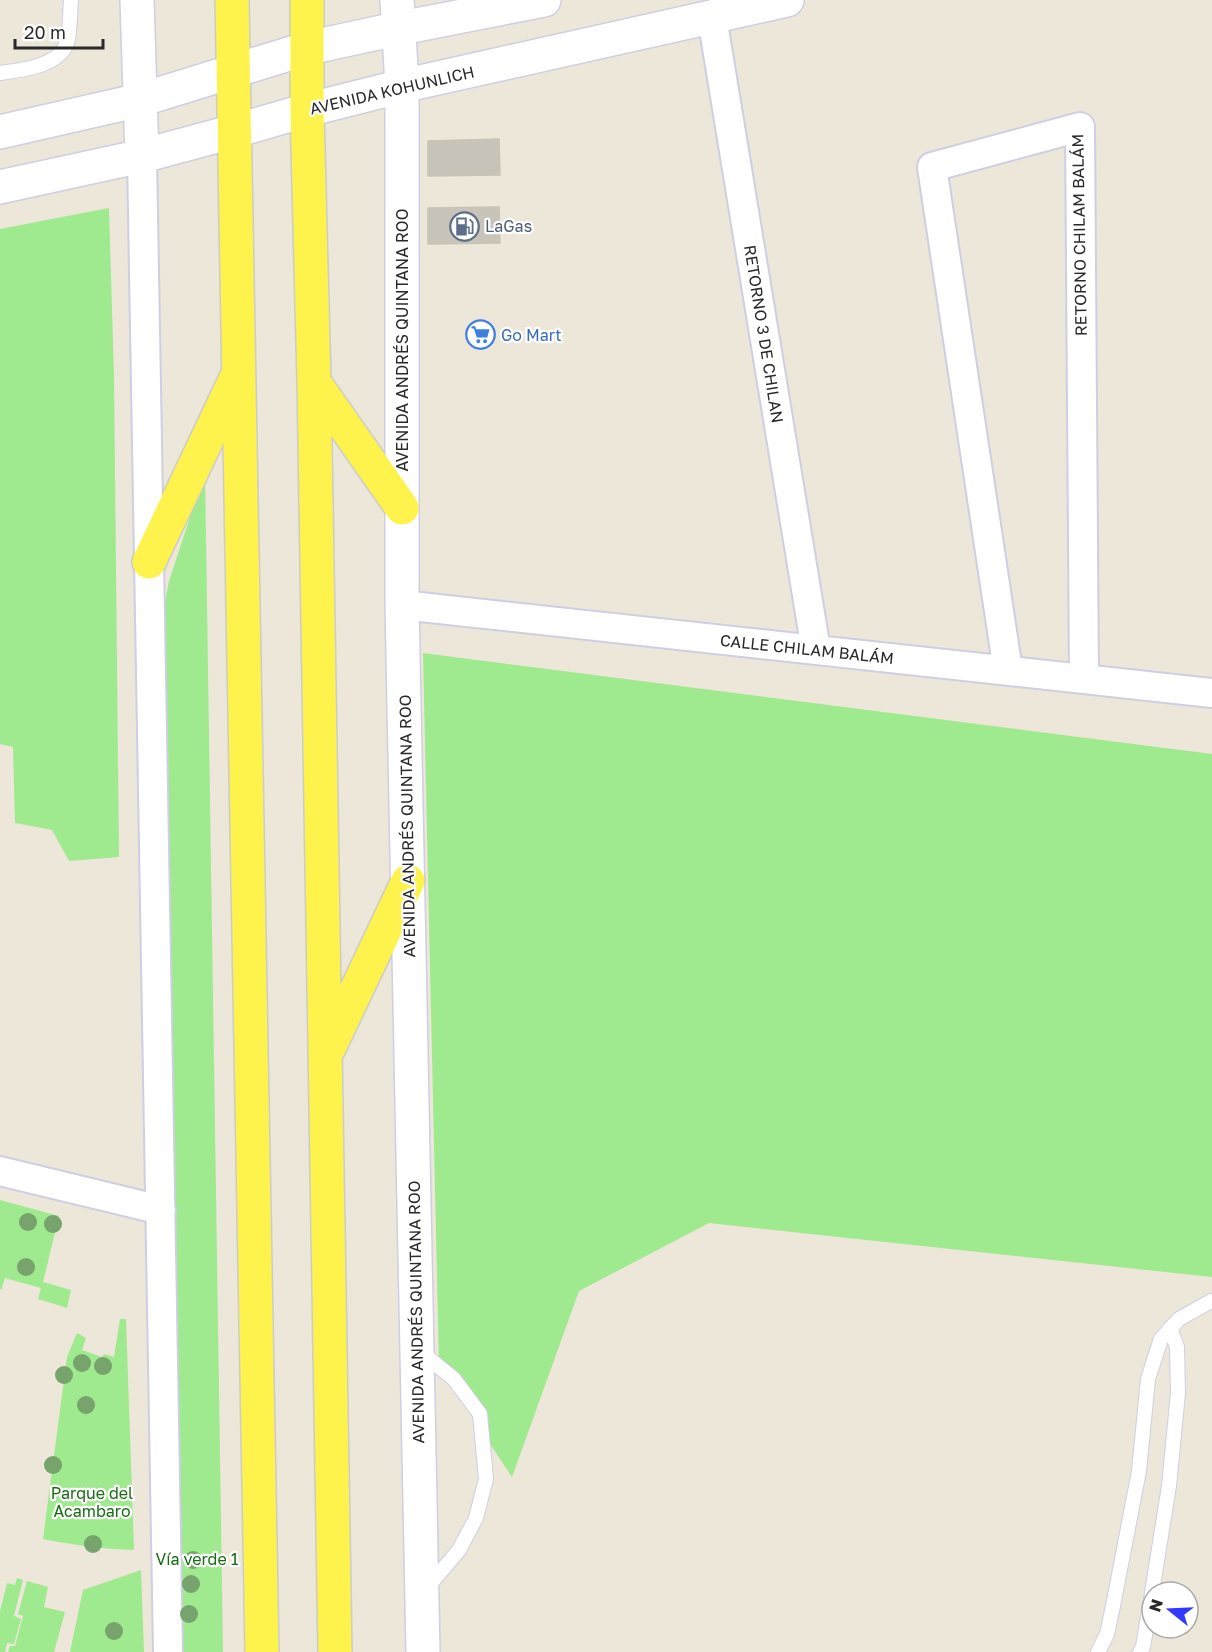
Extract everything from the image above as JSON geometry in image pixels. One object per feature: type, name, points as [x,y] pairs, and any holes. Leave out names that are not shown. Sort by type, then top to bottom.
[{"type":"main road","points":[[232,0],[262,1652]]},
{"type":"main road","points":[[307,0],[307,110],[314,382],[335,1652]]},
{"type":"main road","points":[[149,562],[240,369]]},
{"type":"main road","points":[[314,382],[402,508]]},
{"type":"main road","points":[[325,1057],[408,881]]},
{"type":"street","name":"AVENIDA KOHUNLICH","points":[[0,187],[142,156],[402,86],[787,0]]},
{"type":"street","points":[[0,132],[140,100],[308,48],[397,14],[523,2]]},
{"type":"street","points":[[135,4],[142,156],[168,1652]]},
{"type":"street","name":"AVENIDA ANDRÉS QUINTANA ROO","points":[[397,14],[402,86],[402,605],[423,1652]]},
{"type":"street","name":"RETORNO 3 DE CHILAN","points":[[712,17],[816,651]]},
{"type":"street","name":"RETORNO CHILAM BALÁM","points":[[1008,671],[932,167],[1080,127],[1084,679]]},
{"type":"street","name":"CALLE CHILAM BALÁM","points":[[402,605],[1212,693]]},
{"type":"street","points":[[0,1171],[161,1210]]},
{"type":"lane","points":[[0,73],[35,68],[56,57],[67,43],[71,0]]},
{"type":"lane","points":[[1098,1652],[1107,1634],[1137,1482],[1148,1379],[1161,1339],[1179,1319],[1211,1301]]},
{"type":"lane","points":[[1154,1580],[1169,1486],[1178,1393],[1177,1347],[1170,1328]]},
{"type":"lane","points":[[417,1349],[454,1379],[480,1414],[486,1479],[476,1518],[459,1550],[422,1594]]},
{"type":"green space","points":[[109,208],[114,376],[119,857],[69,861],[52,830],[15,823],[13,747],[0,744],[0,229]]},
{"type":"green space","name":"Vía verde 1","points":[[205,472],[223,1652],[175,1652],[171,981],[160,629],[169,581]]},
{"type":"green space","points":[[423,653],[1212,754],[1212,1277],[709,1223],[579,1291],[512,1477],[439,1367]]},
{"type":"green space","points":[[0,1200],[59,1216],[43,1282],[71,1290],[67,1308],[38,1299],[41,1288],[5,1278],[0,1289]]},
{"type":"green space","name":"Parque del Acambaro","points":[[120,1319],[126,1319],[134,1550],[43,1539],[67,1357],[77,1333],[86,1338],[82,1350],[102,1357],[104,1354],[114,1357]]},
{"type":"green space","points":[[141,1570],[144,1652],[70,1652],[83,1590]]},
{"type":"green space","points":[[17,1578],[23,1580],[14,1616],[21,1619],[14,1644],[7,1643],[5,1652],[0,1652],[0,1611],[7,1583],[15,1585]]},
{"type":"green space","points":[[27,1581],[48,1587],[44,1607],[65,1612],[54,1652],[8,1652],[10,1646],[15,1646],[23,1616],[18,1614]]},
{"type":"building","name":"LaGas","points":[[499,139],[500,175],[428,176],[428,141]]},
{"type":"building","name":"LaGas","points":[[499,207],[500,243],[428,244],[428,208]]},
{"type":"place","name":"LaGas","points":[[464,226]]},
{"type":"place","name":"Go Mart","points":[[480,335]]}]
